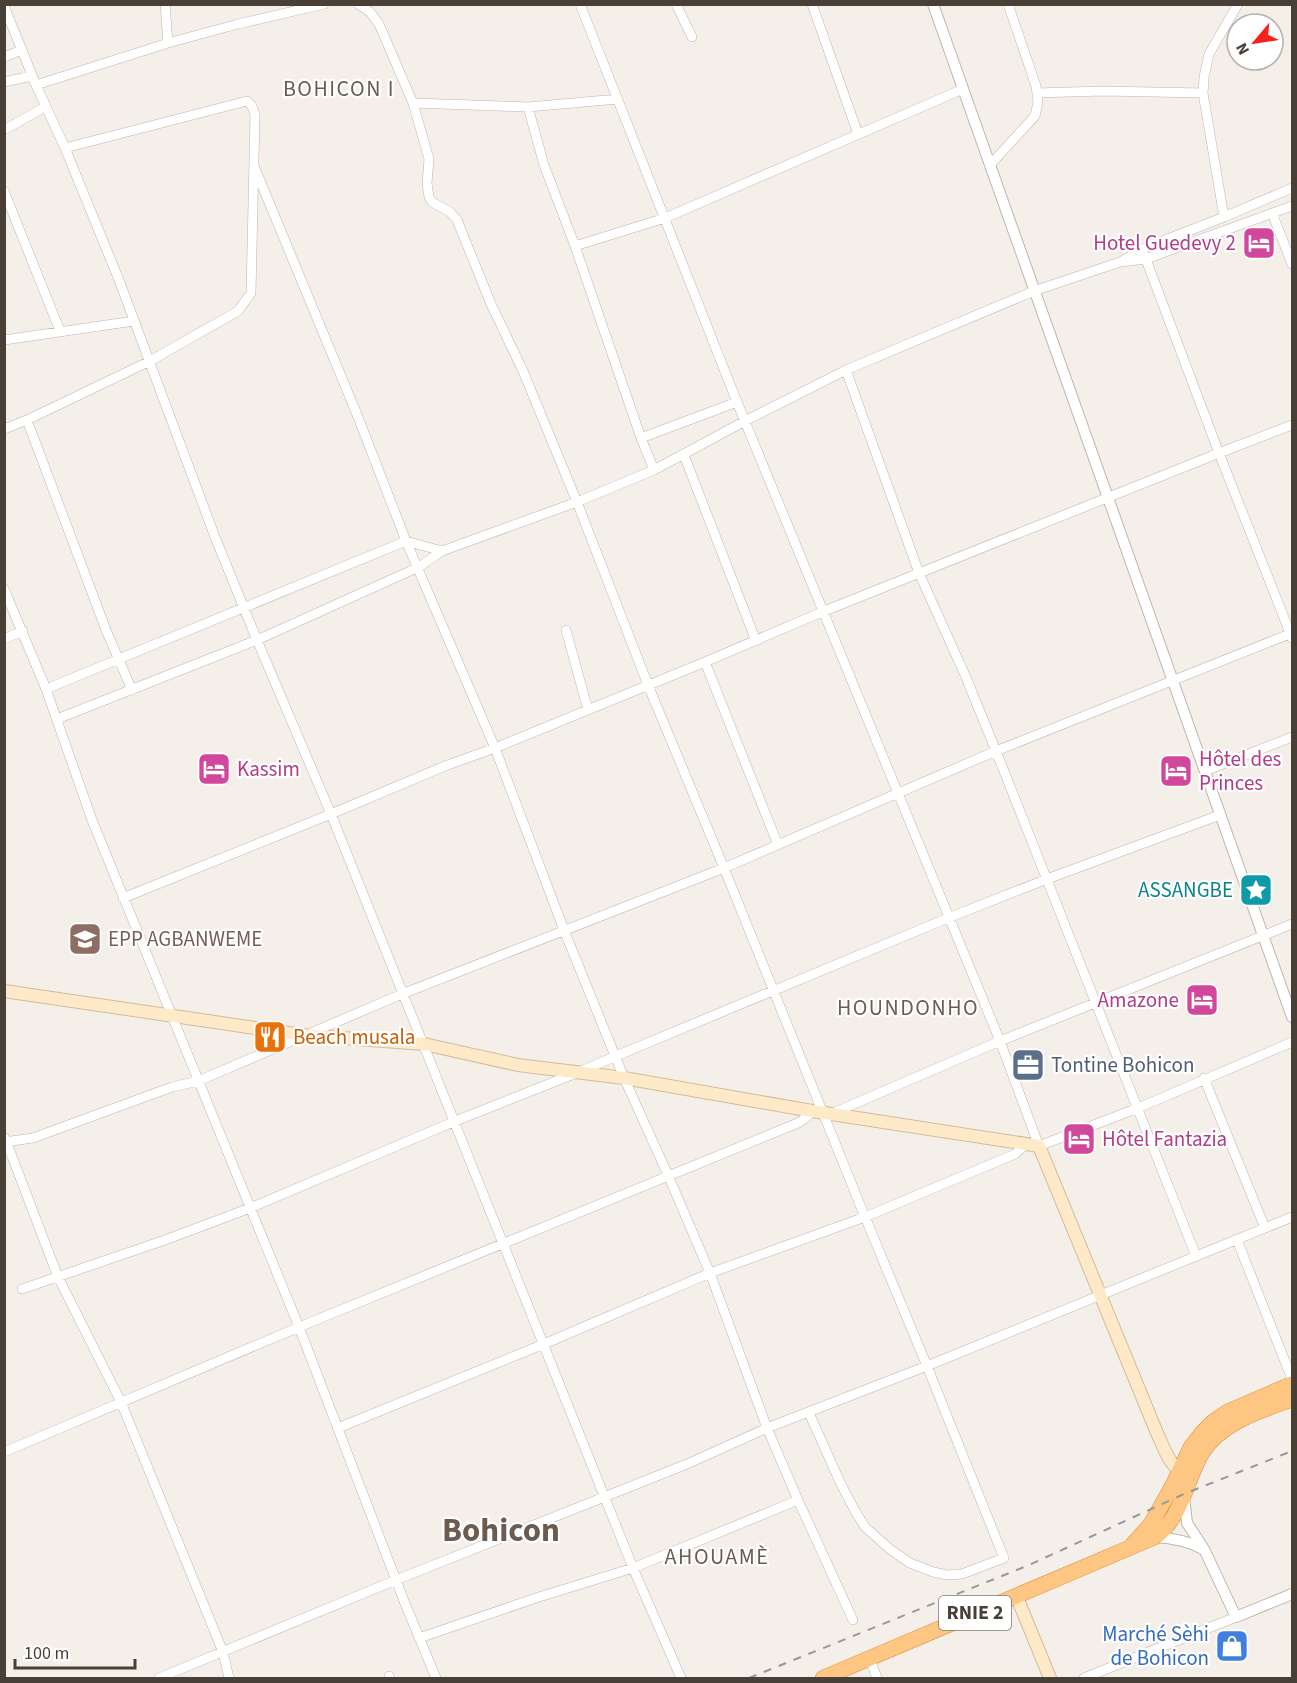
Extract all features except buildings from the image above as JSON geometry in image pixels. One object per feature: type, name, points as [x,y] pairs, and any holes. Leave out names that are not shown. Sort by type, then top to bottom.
[{"type":"highway","name":"RNIE 2","points":[[824,1678],[1127,1550],[1163,1532],[1184,1494],[1185,1475],[1191,1447],[1202,1433],[1214,1421],[1243,1404],[1293,1384]]},
{"type":"highway","name":"RNIE 2","points":[[1127,1550],[1151,1524],[1173,1485],[1185,1475],[1221,1432],[1252,1415],[1293,1398]]},
{"type":"main road","points":[[4,991],[303,1035],[424,1044],[519,1065],[624,1078],[1033,1145],[1100,1296],[1157,1433],[1170,1460],[1185,1475]]},
{"type":"main road","points":[[1016,1595],[1050,1678]]},
{"type":"street","points":[[165,4],[168,43]]},
{"type":"street","points":[[4,82],[34,81],[238,24],[324,4]]},
{"type":"street","points":[[358,4],[370,12],[379,24],[413,103],[429,159],[427,183],[429,197],[432,202],[450,212],[458,220],[491,304],[522,371],[1004,1558],[962,1574],[946,1575],[910,1563],[876,1538],[865,1527],[855,1511],[809,1413]]},
{"type":"street","points":[[580,4],[822,612],[1000,1041],[1033,1145]]},
{"type":"street","points":[[676,4],[692,38]]},
{"type":"street","points":[[812,4],[858,134]]},
{"type":"street","points":[[933,4],[1293,1017]]},
{"type":"street","points":[[990,165],[1035,116],[1038,102],[1008,4]]},
{"type":"street","points":[[1224,217],[1203,93],[1204,77],[1209,54],[1238,4]]},
{"type":"street","points":[[4,6],[45,107],[65,148],[150,361],[243,608],[331,814],[604,1498],[681,1678]]},
{"type":"street","points":[[4,57],[22,50]]},
{"type":"street","points":[[575,246],[665,218],[963,89]]},
{"type":"street","points":[[1037,93],[1103,91],[1203,93]]},
{"type":"street","points":[[413,103],[528,107],[618,99]]},
{"type":"street","points":[[4,429],[150,361],[238,311],[251,293],[255,115],[252,106],[247,101],[65,148]]},
{"type":"street","points":[[4,130],[45,107]]},
{"type":"street","points":[[528,107],[544,165],[654,470]]},
{"type":"street","points":[[254,166],[358,417],[406,541],[495,748],[564,930],[624,1078],[710,1273],[768,1428],[853,1620]]},
{"type":"street","points":[[57,719],[257,640],[419,567],[442,551],[577,502],[654,470],[846,370],[1034,291],[1120,262],[1142,249],[1293,188]]},
{"type":"street","points":[[4,191],[60,331]]},
{"type":"street","points":[[1120,262],[1146,259],[1293,206]]},
{"type":"street","points":[[1272,213],[1293,264]]},
{"type":"street","points":[[229,1678],[223,1653],[121,1402],[58,1277],[5,1140],[33,1138],[172,1087],[198,1081],[402,994],[724,868],[996,751],[1292,634],[1219,453],[1142,249]]},
{"type":"street","points":[[4,340],[134,321]]},
{"type":"street","points":[[846,370],[919,573],[996,751],[1196,1256]]},
{"type":"street","points":[[641,438],[737,402]]},
{"type":"street","points":[[27,420],[106,630],[132,690]]},
{"type":"street","points":[[123,898],[588,710],[822,612],[1293,425]]},
{"type":"street","points":[[684,455],[756,641]]},
{"type":"street","points":[[46,689],[406,541],[442,551]]},
{"type":"street","points":[[4,589],[46,689],[92,820],[299,1327],[436,1678]]},
{"type":"street","points":[[566,630],[588,710]]},
{"type":"street","points":[[4,639],[23,631]]},
{"type":"street","points":[[705,662],[778,845]]},
{"type":"street","points":[[1205,771],[1293,736]]},
{"type":"street","points":[[22,1289],[250,1208],[948,918],[1220,815]]},
{"type":"street","points":[[4,1452],[299,1327],[798,1123],[807,1117],[1293,924]]},
{"type":"street","points":[[338,1428],[710,1273],[864,1217],[1033,1145],[1138,1108],[1293,1042]]},
{"type":"street","points":[[1204,1078],[1265,1228]]},
{"type":"street","points":[[159,1678],[396,1580],[687,1464],[768,1428],[1293,1217]]},
{"type":"street","points":[[1236,1239],[1293,1379]]},
{"type":"street","points":[[1184,1494],[1185,1516],[1204,1549],[1236,1617]]},
{"type":"street","points":[[419,1638],[633,1568],[798,1500]]},
{"type":"street","points":[[1155,1537],[1172,1538],[1204,1549]]},
{"type":"street","points":[[1084,1678],[1293,1594]]},
{"type":"street","points":[[870,1659],[877,1678]]},
{"type":"railway","points":[[749,1678],[1029,1565],[1184,1494],[1292,1451]]},
{"type":"place","name":"Hotel Guedevy 2","points":[[1259,243]]},
{"type":"place","name":"Kassim","points":[[214,769]]},
{"type":"place","name":"Hôtel des Princes","points":[[1176,771]]},
{"type":"place","name":"ASSANGBE","points":[[1256,890]]},
{"type":"place","name":"EPP AGBANWEME","points":[[85,939]]},
{"type":"place","name":"Amazone","points":[[1202,1000]]},
{"type":"place","name":"Beach musala","points":[[270,1037]]},
{"type":"place","name":"Tontine Bohicon","points":[[1028,1065]]},
{"type":"place","name":"Hôtel Fantazia","points":[[1079,1139]]},
{"type":"place","name":"Marché Sèhi de Bohicon","points":[[1232,1646]]},
{"type":"district","name":"BOHICON I","points":[[339,89]]},
{"type":"district","name":"HOUNDONHO","points":[[908,1008]]},
{"type":"district","name":"Bohicon","points":[[501,1530]]},
{"type":"district","name":"AHOUAMÈ","points":[[717,1557]]}]
